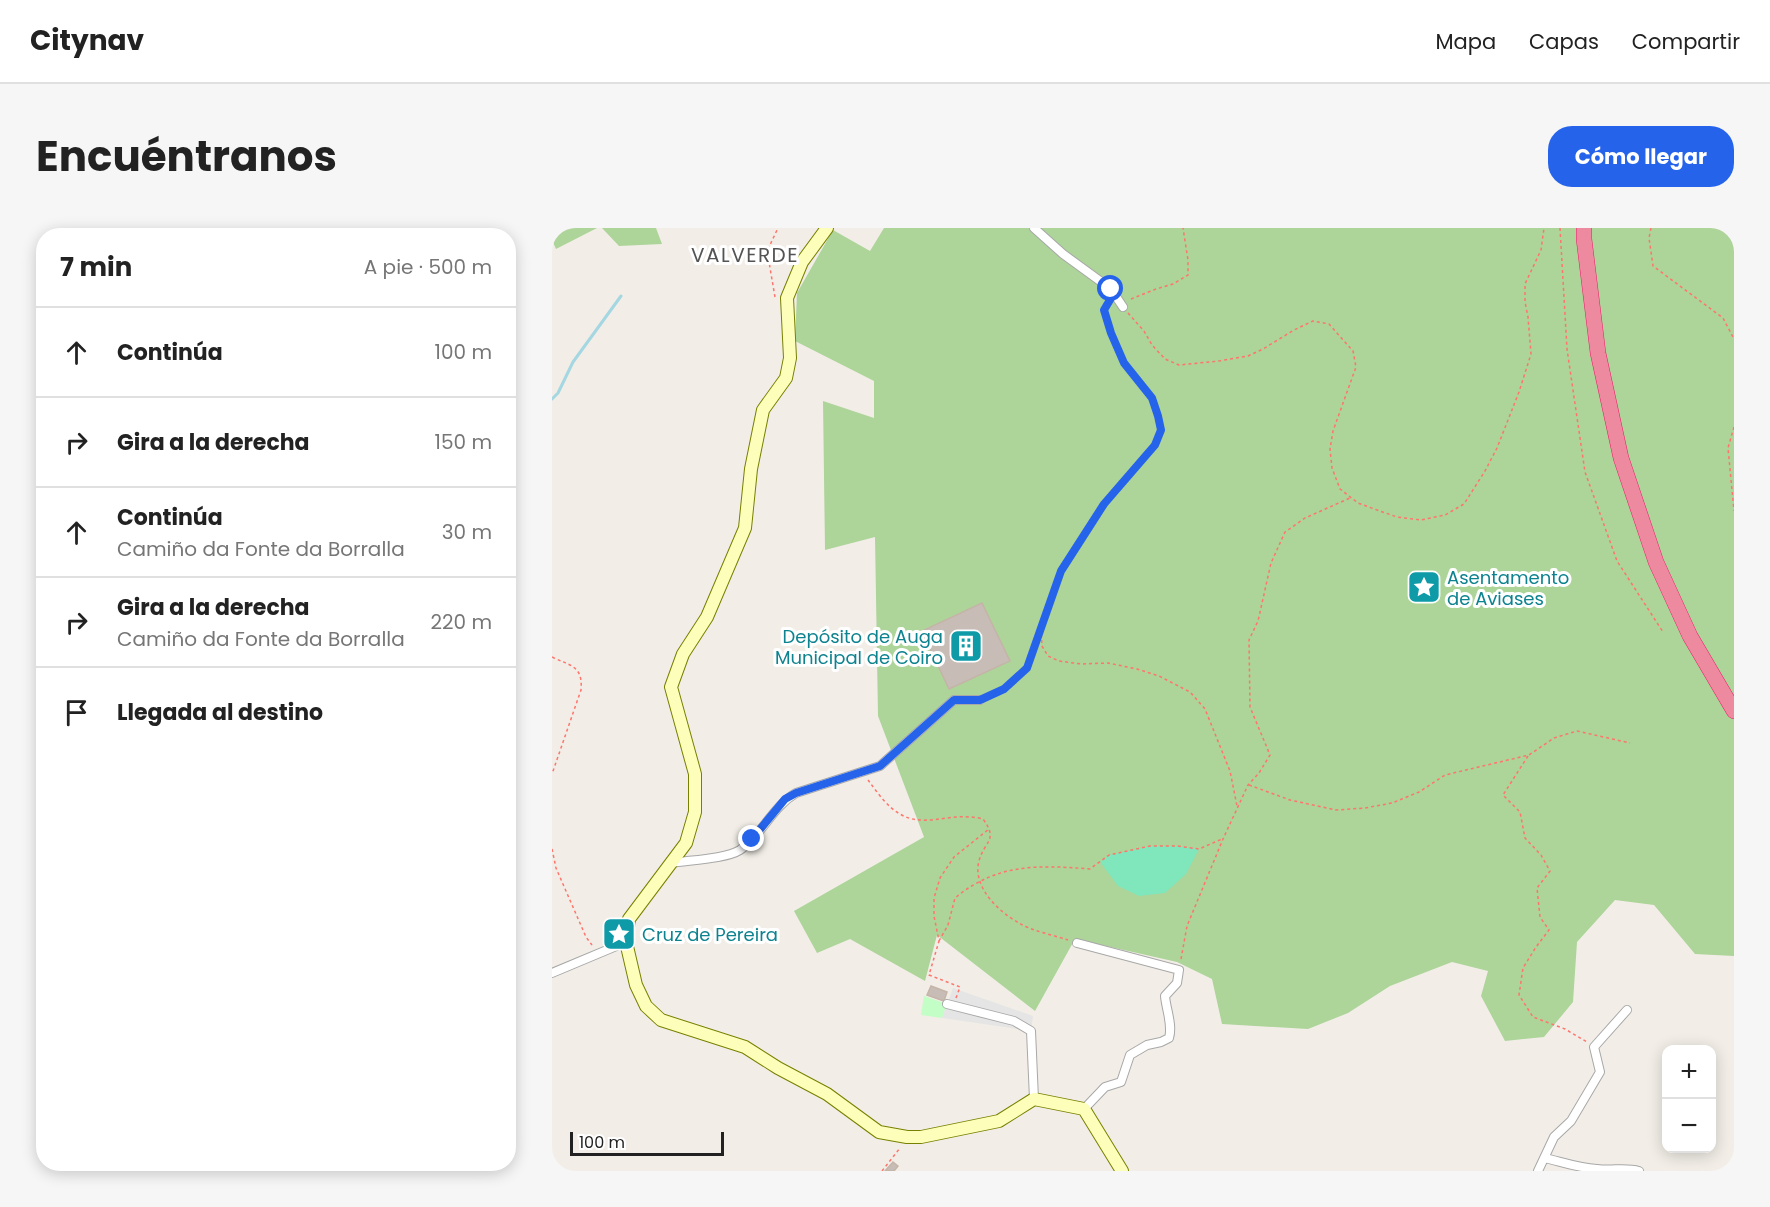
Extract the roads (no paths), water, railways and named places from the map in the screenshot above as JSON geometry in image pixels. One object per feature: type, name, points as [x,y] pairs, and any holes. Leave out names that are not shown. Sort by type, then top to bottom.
[{"type":"highway","points":[[1584,228],[1598,353],[1621,458],[1656,562],[1690,636],[1734,711]]},
{"type":"street","points":[[827,228],[802,262],[787,298],[790,358],[786,378],[763,410],[751,469],[745,528],[707,617],[684,654],[671,687],[695,774],[695,812],[686,843],[629,919],[626,942],[636,985],[646,1006],[661,1020],[745,1047],[777,1068],[827,1094],[879,1132],[921,1137],[999,1121],[1034,1099],[1084,1109],[1122,1171]]},
{"type":"street","points":[[1034,228],[1063,254],[1111,289],[1123,307]]},
{"type":"street","points":[[671,863],[728,855],[739,850],[752,839],[785,799],[796,793],[880,766],[954,700],[980,700]]},
{"type":"street","points":[[552,973],[626,942]]},
{"type":"street","points":[[1077,943],[1179,970],[1177,982],[1165,996],[1171,1031],[1169,1038],[1147,1045],[1130,1055],[1121,1082],[1105,1087],[1084,1109]]},
{"type":"street","points":[[950,1004],[1014,1021],[1031,1031],[1034,1099]]},
{"type":"street","points":[[1538,1171],[1554,1137],[1571,1121],[1600,1072],[1594,1047],[1627,1010]]},
{"type":"street","points":[[1545,1158],[1597,1170],[1628,1168],[1639,1171]]},
{"type":"waterway","points":[[552,399],[558,393],[573,362],[621,296]]},
{"type":"place","name":"Asentamento de Aviases","points":[[1424,587]]},
{"type":"place","name":"Depósito de Auga Municipal de Coiro","points":[[966,646]]},
{"type":"place","name":"Cruz de Pereira","points":[[619,934]]},
{"type":"district","name":"VALVERDE","points":[[745,255]]}]
